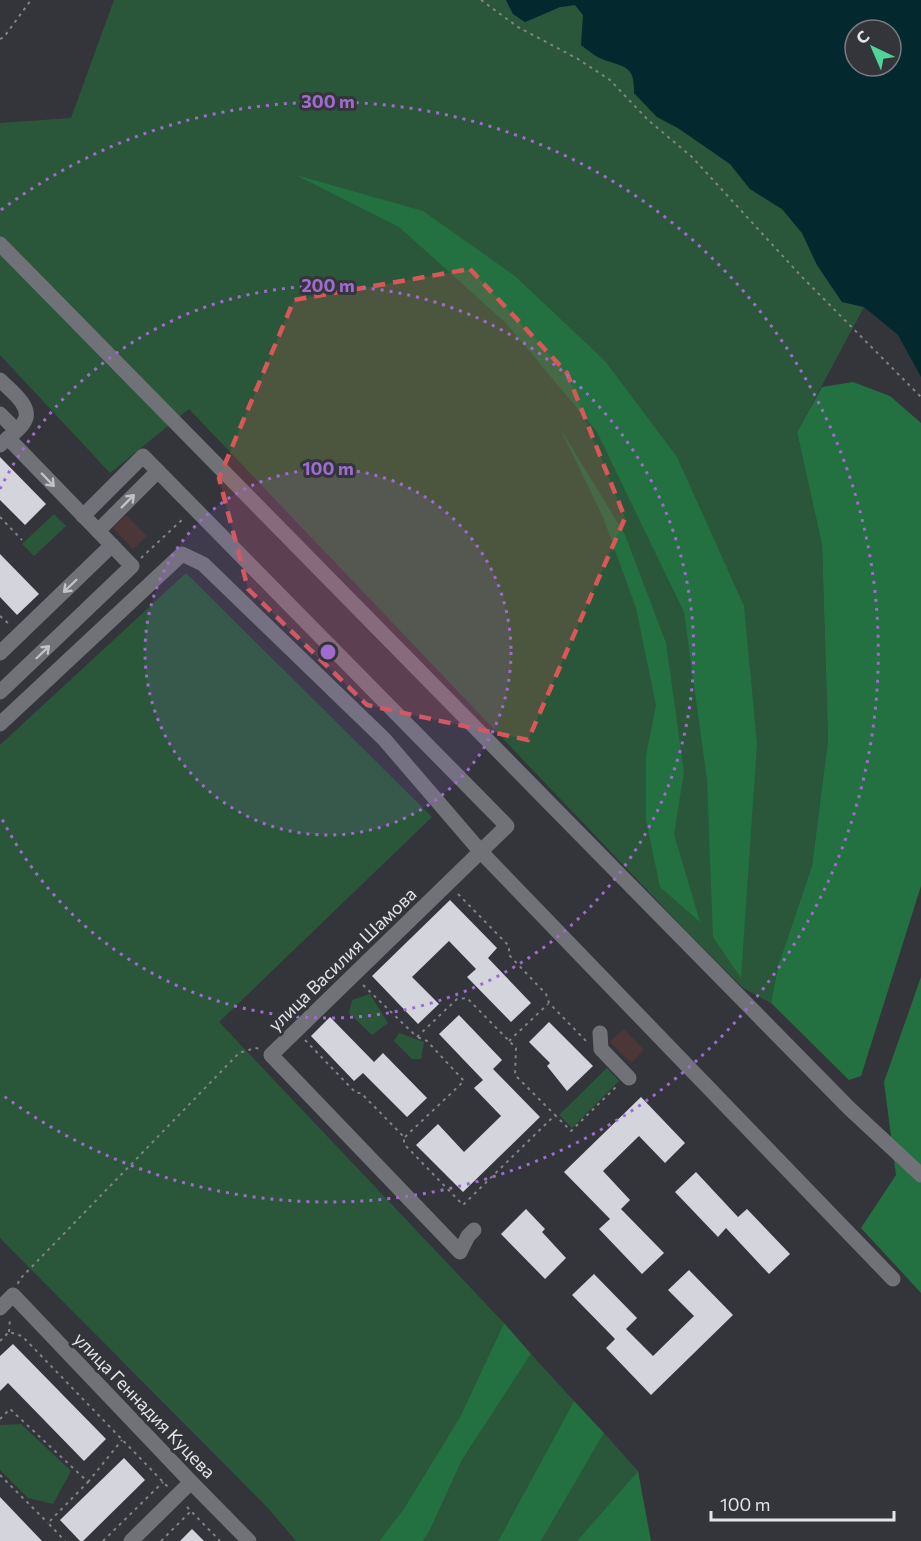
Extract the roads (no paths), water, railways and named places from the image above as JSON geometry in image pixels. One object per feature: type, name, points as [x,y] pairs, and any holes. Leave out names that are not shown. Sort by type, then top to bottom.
[{"type":"street","points":[[0,244],[849,1108],[921,1174]]},
{"type":"street","points":[[0,380],[24,405],[26,419],[8,438]]},
{"type":"street","points":[[0,414],[8,438],[132,566],[0,692]]},
{"type":"street","points":[[83,516],[143,456],[158,471],[98,531]]},
{"type":"street","name":"улица Василия Шамова","points":[[158,471],[507,826],[271,1055],[460,1252],[468,1236],[474,1230]]},
{"type":"street","points":[[0,653],[112,545]]},
{"type":"street","points":[[0,724],[182,554],[203,564],[384,739],[480,852],[893,1279]]},
{"type":"street","points":[[600,1033],[601,1049],[626,1079]]},
{"type":"street","name":"улица Геннадия Куцева","points":[[0,1308],[13,1295],[249,1541]]},
{"type":"street","points":[[131,1541],[191,1482]]},
{"type":"water","points":[[506,0],[921,0],[921,377],[898,335],[864,307],[842,302],[817,265],[802,233],[782,209],[750,189],[730,164],[678,128],[657,117],[634,93],[633,77],[627,68],[599,58],[581,45],[583,15],[575,5],[560,7],[525,22],[513,14]]}]
